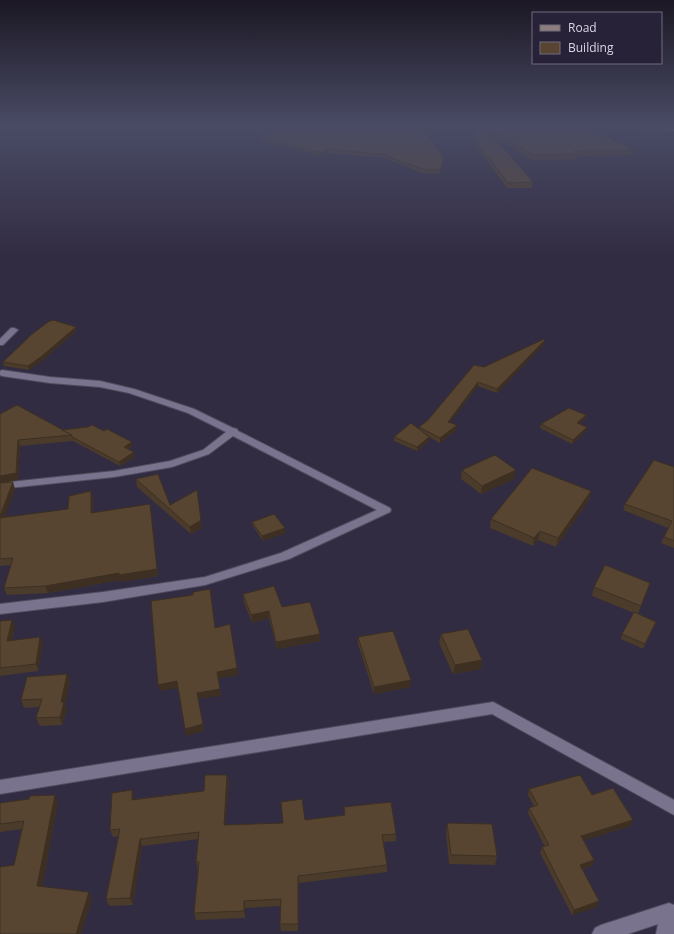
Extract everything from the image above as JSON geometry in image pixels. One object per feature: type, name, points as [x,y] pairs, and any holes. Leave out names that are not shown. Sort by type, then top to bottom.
[{"type":"street","points":[[0,343],[14,330]]},
{"type":"street","points":[[0,609],[103,597],[205,581],[285,556],[386,510],[234,431],[191,411],[131,391],[100,384],[50,380],[2,373]]},
{"type":"street","points":[[0,486],[114,474],[172,464],[206,452],[234,431]]},
{"type":"street","points":[[0,787],[493,708],[674,808]]},
{"type":"street","points":[[601,934],[671,909]]},
{"type":"street","points":[[665,934],[671,909]]},
{"type":"building","points":[[498,170],[522,170],[533,182],[508,183]]},
{"type":"building","points":[[53,320],[76,327],[28,366],[3,362],[31,335]]},
{"type":"building","points":[[544,339],[545,340],[497,389],[478,382],[448,422],[457,425],[440,438],[419,427],[428,420],[474,365],[484,367]]},
{"type":"building","points":[[17,405],[72,435],[18,440],[16,473],[0,476],[0,414]]},
{"type":"building","points":[[569,408],[586,415],[577,423],[587,427],[573,440],[541,424]]},
{"type":"building","points":[[411,423],[429,437],[417,447],[394,437]]},
{"type":"building","points":[[92,425],[104,431],[107,429],[132,442],[124,447],[134,452],[119,462],[72,437],[72,435],[62,430],[88,427]]},
{"type":"building","points":[[495,455],[516,470],[482,486],[462,470]]},
{"type":"building","points":[[654,460],[674,467],[674,541],[664,537],[672,521],[625,504]]},
{"type":"building","points":[[532,468],[591,491],[558,538],[540,531],[534,538],[491,519]]},
{"type":"building","points":[[158,474],[170,505],[197,490],[201,520],[190,527],[136,479]]},
{"type":"building","points":[[13,482],[0,516],[0,483]]},
{"type":"building","points":[[91,491],[91,513],[150,504],[157,569],[119,575],[119,573],[45,586],[4,588],[13,558],[0,559],[0,518],[68,509],[69,496]]},
{"type":"building","points":[[274,514],[285,528],[262,536],[252,522]]},
{"type":"building","points":[[605,565],[650,583],[641,606],[594,587]]},
{"type":"building","points":[[274,586],[282,607],[310,602],[320,634],[276,642],[269,611],[251,615],[243,594]]},
{"type":"building","points":[[210,589],[215,628],[230,624],[237,668],[217,672],[220,689],[197,693],[203,724],[185,729],[177,681],[158,685],[151,601],[193,595],[193,592]]},
{"type":"building","points":[[634,612],[656,622],[645,644],[622,634]]},
{"type":"building","points":[[12,620],[7,641],[40,637],[36,664],[0,668],[0,621]]},
{"type":"building","points":[[468,629],[482,660],[455,665],[441,634]]},
{"type":"building","points":[[393,631],[411,680],[374,687],[358,637]]},
{"type":"building","points":[[67,674],[61,702],[64,702],[60,717],[36,718],[42,699],[21,700],[27,677]]},
{"type":"building","points":[[205,775],[227,775],[224,825],[283,823],[281,802],[302,799],[305,820],[345,815],[344,807],[391,802],[396,834],[382,835],[387,865],[298,876],[298,924],[280,924],[281,899],[244,901],[244,911],[194,913],[199,862],[196,862],[199,832],[140,839],[130,898],[106,899],[120,829],[110,830],[112,793],[132,790],[132,800],[204,791]]},
{"type":"building","points":[[580,775],[592,795],[613,788],[633,820],[581,836],[594,860],[580,865],[599,901],[574,910],[542,847],[549,845],[529,808],[538,805],[529,789]]},
{"type":"building","points":[[55,795],[37,886],[89,892],[76,934],[0,934],[0,867],[14,865],[24,821],[0,824],[0,803],[29,799],[30,796]]},
{"type":"building","points":[[447,823],[492,824],[497,856],[451,855]]}]
